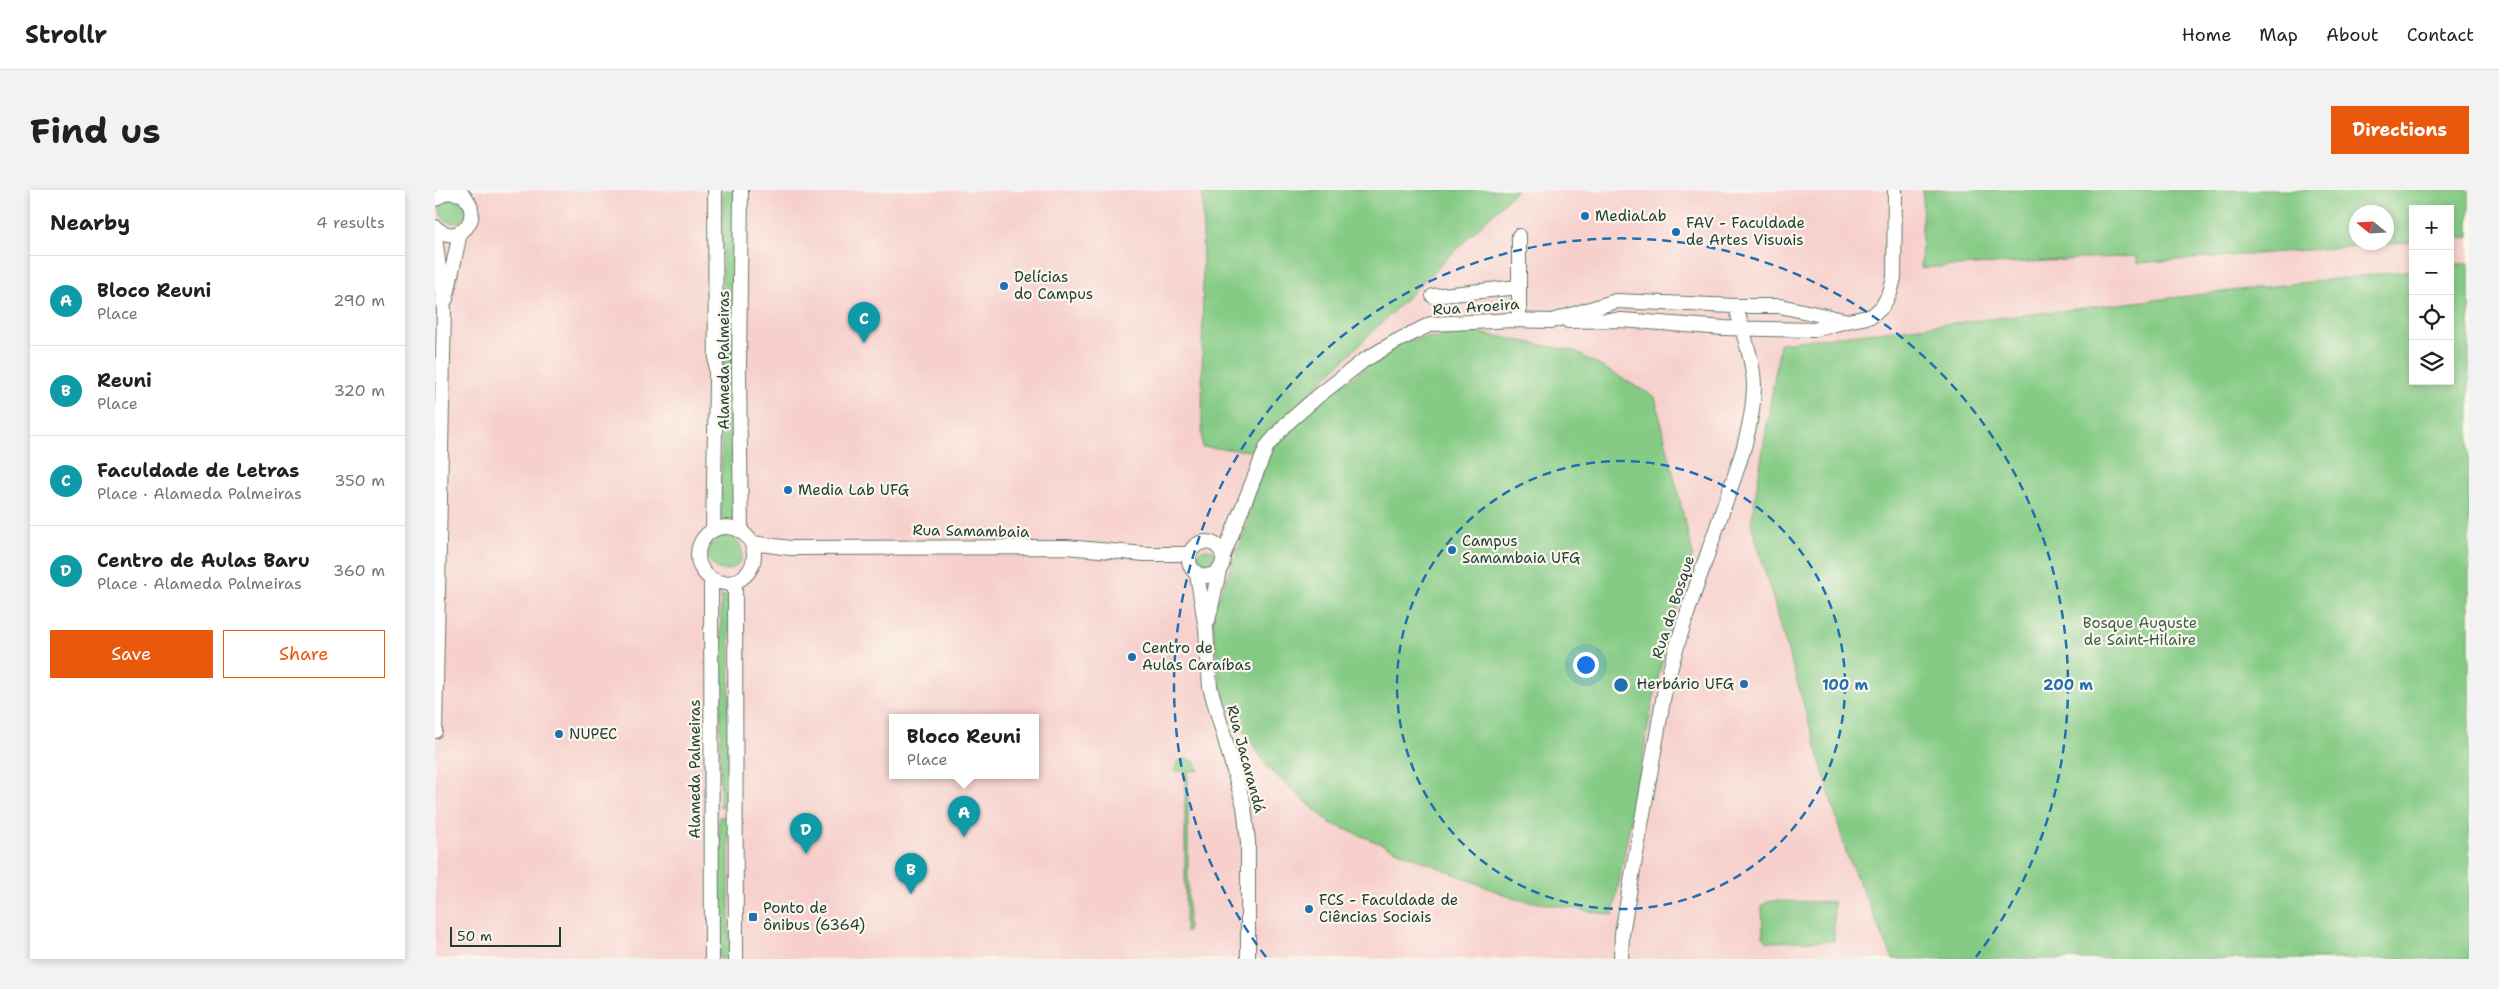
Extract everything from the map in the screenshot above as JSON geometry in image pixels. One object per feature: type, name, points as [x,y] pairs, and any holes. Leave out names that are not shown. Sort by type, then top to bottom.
[{"type":"street","points":[[435,197],[437,190]]},
{"type":"street","name":"Alameda Palmeiras","points":[[713,529],[716,385],[715,190]]},
{"type":"street","name":"Alameda Palmeiras","points":[[741,190],[739,369],[741,530]]},
{"type":"street","name":"Rua Aroeira","points":[[1223,556],[1243,512],[1267,446],[1285,425],[1363,361],[1431,324],[1519,320],[1552,321],[1616,301],[1780,306],[1848,320],[1872,316],[1882,308],[1891,293],[1894,278],[1895,190]]},
{"type":"street","points":[[435,197],[445,192],[461,192],[469,202],[472,216],[466,228],[460,233],[445,234],[435,227]]},
{"type":"street","points":[[443,310],[460,233]]},
{"type":"street","points":[[435,236],[443,310],[435,730]]},
{"type":"street","points":[[1519,236],[1519,320]]},
{"type":"street","points":[[1433,296],[1519,287]]},
{"type":"street","points":[[1736,306],[1741,329]]},
{"type":"street","points":[[1552,321],[1622,320],[1741,329],[1813,330],[1848,320]]},
{"type":"street","name":"Rua do Bosque","points":[[1621,959],[1622,934],[1667,680],[1674,651],[1735,477],[1751,420],[1754,386],[1750,356],[1741,329]]},
{"type":"street","name":"Rua Aroeira","points":[[1213,543],[1243,512]]},
{"type":"street","points":[[729,526],[741,530],[752,543],[755,555],[749,572],[735,582],[719,582],[711,579],[700,566],[698,558],[701,541],[713,529],[729,526]]},
{"type":"street","points":[[1202,542],[1213,543],[1218,546],[1223,556],[1222,567],[1219,571],[1206,629],[1197,574],[1190,565],[1189,554],[1196,544],[1202,542]]},
{"type":"street","name":"Rua Samambaia","points":[[752,543],[790,548],[1066,547],[1145,554],[1189,554]]},
{"type":"street","points":[[1197,574],[1209,576],[1219,571]]},
{"type":"street","name":"Alameda Palmeiras","points":[[711,579],[712,959]]},
{"type":"street","points":[[735,582],[736,959]]},
{"type":"street","name":"Rua Jacarandá","points":[[1206,629],[1210,687],[1244,806],[1249,842],[1248,959]]},
{"type":"shaded area","name":"Campus Samambaia UFG","points":[[435,190],[2469,190],[2469,959],[435,959]]},
{"type":"green space","points":[[723,190],[735,190],[735,520],[721,522]]},
{"type":"green space","points":[[1203,190],[1517,190],[1251,451],[1202,447]]},
{"type":"green space","points":[[1923,190],[2469,190],[2469,237],[2454,239],[2454,205],[2409,205],[2409,242],[2394,243],[2394,205],[2349,205],[2349,247],[2137,263],[2137,256],[1921,268]]},
{"type":"green space","points":[[453,197],[462,201],[466,210],[462,219],[453,223],[444,219],[440,210],[444,201]]},
{"type":"green space","name":"Bosque Auguste de Saint-Hilaire","points":[[2469,263],[2469,959],[1893,959],[1848,858],[1751,523],[1780,343],[2409,270],[2409,385],[2454,385],[2454,265]]},
{"type":"green space","points":[[1475,332],[1574,351],[1655,397],[1693,555],[1664,652],[1652,706],[1613,915],[1515,899],[1330,823],[1268,768],[1221,695],[1212,613],[1244,535],[1264,455],[1325,398],[1400,341]]},
{"type":"green space","points":[[725,536],[737,541],[742,553],[737,565],[725,570],[713,565],[708,553],[713,541]]},
{"type":"green space","points":[[1207,549],[1215,552],[1218,560],[1215,568],[1207,571],[1199,568],[1196,560],[1199,552]]},
{"type":"green space","points":[[730,595],[729,807],[720,807],[721,596]]},
{"type":"green space","points":[[1187,759],[1195,762],[1199,770],[1188,771],[1188,932],[1185,932],[1185,771],[1174,771],[1178,761]]},
{"type":"green space","points":[[729,816],[729,959],[719,959],[719,817]]},
{"type":"green space","points":[[1767,901],[1834,902],[1834,941],[1767,942],[1763,938],[1762,906]]},
{"type":"place","name":"MediaLab","points":[[1585,216]]},
{"type":"place","name":"FAV - Faculdade de Artes Visuais","points":[[1676,232]]},
{"type":"place","name":"Delícias do Campus","points":[[1004,286]]},
{"type":"place","name":"Faculdade de Letras","points":[[864,343]]},
{"type":"place","name":"Media Lab UFG","points":[[788,490]]},
{"type":"place","name":"Campus Samambaia UFG","points":[[1452,550]]},
{"type":"place","name":"Centro de Aulas Caraíbas","points":[[1132,657]]},
{"type":"place","name":"Herbário UFG","points":[[1744,684]]},
{"type":"place","name":"NUPEC","points":[[559,734]]},
{"type":"place","name":"Bloco Reuni","points":[[964,837]]},
{"type":"place","name":"Centro de Aulas Baru","points":[[806,854]]},
{"type":"place","name":"Reuni","points":[[911,894]]},
{"type":"place","name":"FCS - Faculdade de Ciências Sociais","points":[[1309,909]]},
{"type":"place","name":"Ponto de ônibus (6364)","points":[[753,917]]}]
